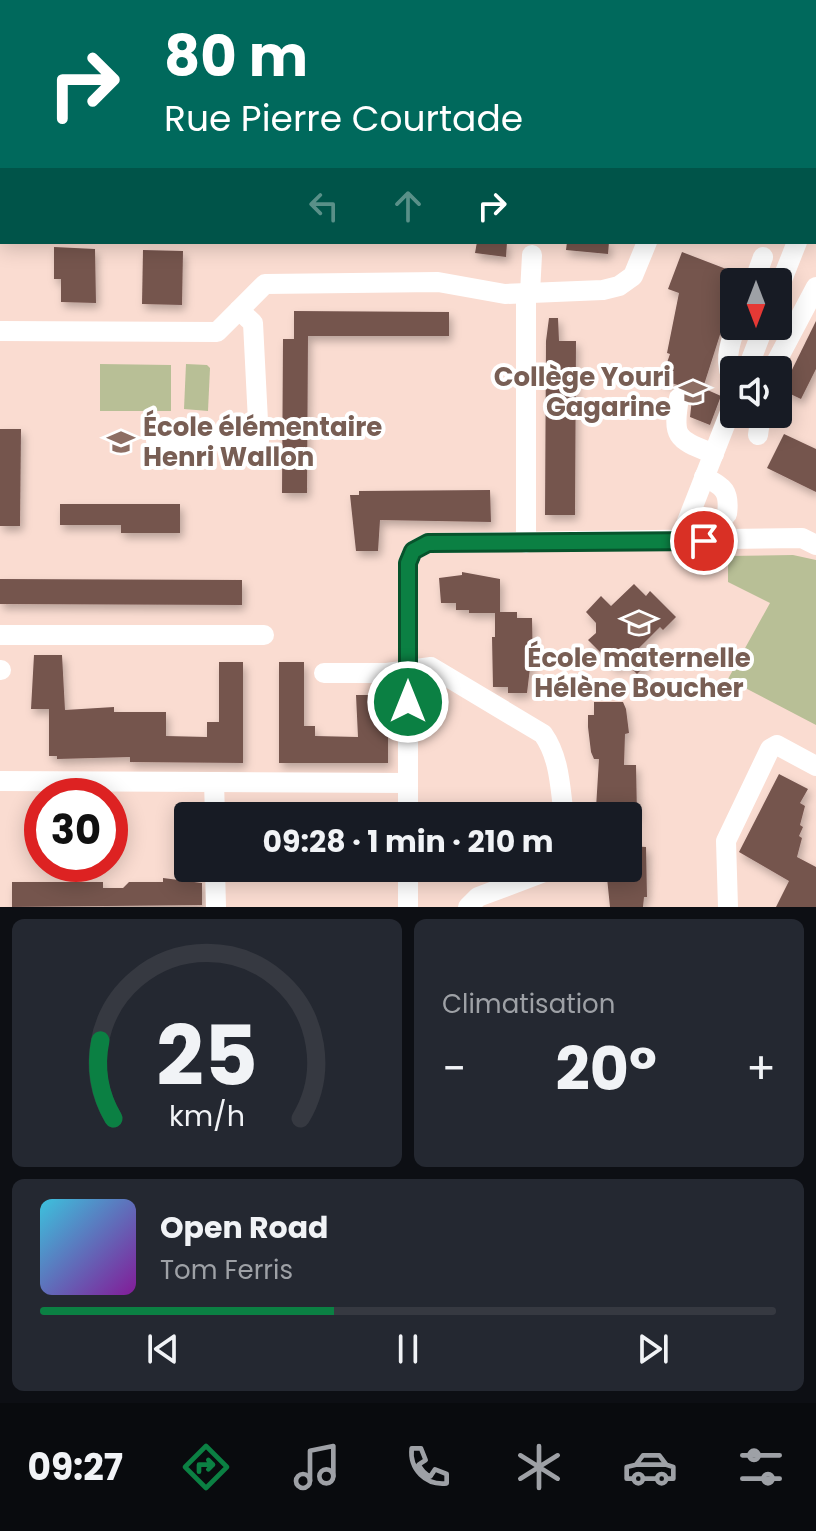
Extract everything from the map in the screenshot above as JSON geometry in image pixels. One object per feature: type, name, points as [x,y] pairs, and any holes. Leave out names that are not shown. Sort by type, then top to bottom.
[{"type":"street","points":[[0,331],[217,332],[265,284],[438,282],[505,294],[619,286],[633,276],[646,244]]},
{"type":"street","points":[[787,268],[796,244]]},
{"type":"street","points":[[526,543],[528,293],[532,255]]},
{"type":"street","points":[[759,268],[763,257]]},
{"type":"street","points":[[779,356],[816,287]]},
{"type":"street","points":[[156,441],[259,441],[253,323],[239,310]]},
{"type":"street","points":[[679,398],[674,426],[682,441],[714,454]]},
{"type":"street","points":[[679,542],[724,428]]},
{"type":"street","points":[[758,435],[759,428]]},
{"type":"street","points":[[704,477],[722,486],[730,497],[727,514]]},
{"type":"street","points":[[408,802],[408,563],[413,551],[428,543],[802,538],[816,545]]},
{"type":"street","points":[[0,635],[264,635]]},
{"type":"street","points":[[324,673],[431,667],[543,734],[552,747],[562,802]]},
{"type":"street","points":[[728,907],[726,841],[770,749],[777,745],[816,766]]},
{"type":"street","points":[[0,781],[408,783]]},
{"type":"street","points":[[214,782],[215,802]]},
{"type":"street","points":[[215,882],[216,907]]},
{"type":"street","points":[[408,882],[408,907]]},
{"type":"street","points":[[468,907],[478,897],[518,882]]},
{"type":"green space","points":[[100,364],[171,365],[171,411],[100,411]]},
{"type":"green space","points":[[186,364],[207,365],[210,368],[208,411],[184,409]]},
{"type":"green space","points":[[793,555],[816,560],[816,725],[728,679],[770,603],[728,582],[728,556]]},
{"type":"building","points":[[477,244],[507,244],[506,257],[475,253]]},
{"type":"building","points":[[567,244],[609,244],[608,254],[566,250]]},
{"type":"building","points":[[54,247],[95,249],[96,303],[61,302],[61,279],[54,279]]},
{"type":"building","points":[[143,250],[183,251],[182,305],[142,304]]},
{"type":"building","points":[[682,252],[724,268],[720,268],[720,335],[703,388],[720,396],[710,425],[690,417],[692,399],[688,388],[661,380],[670,354],[667,353],[679,293],[668,289]]},
{"type":"building","points":[[294,311],[449,312],[449,336],[308,336],[307,493],[282,493],[283,339],[294,339]]},
{"type":"building","points":[[549,318],[558,318],[559,341],[576,341],[575,515],[545,515],[546,341]]},
{"type":"building","points":[[816,321],[816,369],[801,399],[792,395],[792,370]]},
{"type":"building","points":[[0,429],[21,429],[20,526],[0,526]]},
{"type":"building","points":[[784,434],[816,449],[816,492],[767,468]]},
{"type":"building","points":[[490,490],[491,522],[380,520],[378,551],[356,551],[350,495],[359,495],[359,491]]},
{"type":"building","points":[[60,504],[180,504],[180,533],[121,533],[121,525],[60,525]]},
{"type":"building","points":[[462,572],[500,579],[500,612],[517,612],[517,618],[532,618],[533,668],[530,668],[527,693],[508,693],[508,687],[493,687],[495,613],[469,613],[469,610],[456,610],[456,603],[441,603],[439,578],[462,575]]},
{"type":"building","points":[[0,579],[242,580],[242,605],[0,604]]},
{"type":"building","points":[[634,584],[646,596],[650,591],[676,617],[663,630],[660,627],[639,648],[650,661],[637,674],[625,662],[617,669],[588,640],[596,633],[596,623],[586,612],[601,596],[611,606]]},
{"type":"building","points":[[34,655],[62,655],[65,710],[114,707],[114,712],[166,712],[166,736],[207,737],[207,722],[219,722],[219,662],[243,662],[243,763],[130,762],[130,757],[57,759],[57,756],[49,756],[49,709],[31,709]]},
{"type":"building","points":[[279,662],[304,662],[304,726],[315,726],[315,736],[358,737],[356,695],[388,695],[388,763],[279,763]]},
{"type":"building","points":[[594,702],[623,702],[629,733],[625,734],[624,765],[636,765],[637,802],[596,802],[599,759],[594,759],[591,752],[588,727],[588,715],[594,715]]},
{"type":"building","points":[[779,774],[808,789],[800,803],[805,806],[797,857],[816,867],[816,907],[776,907],[789,881],[739,852]]},
{"type":"building","points":[[642,847],[646,847],[647,897],[644,897],[643,907],[610,907],[607,882],[642,882]]},
{"type":"building","points":[[163,878],[174,879],[174,882],[202,883],[202,905],[12,907],[12,882],[103,882],[103,888],[123,888],[129,882],[163,882]]},
{"type":"place","name":"Collège Youri Gagarine","points":[[693,392]]},
{"type":"place","name":"École élémentaire Henri Wallon","points":[[121,442]]},
{"type":"place","name":"École maternelle Hélène Boucher","points":[[639,623]]},
{"type":"route","points":[[408,702],[408,563],[413,551],[428,543],[704,541]]}]
